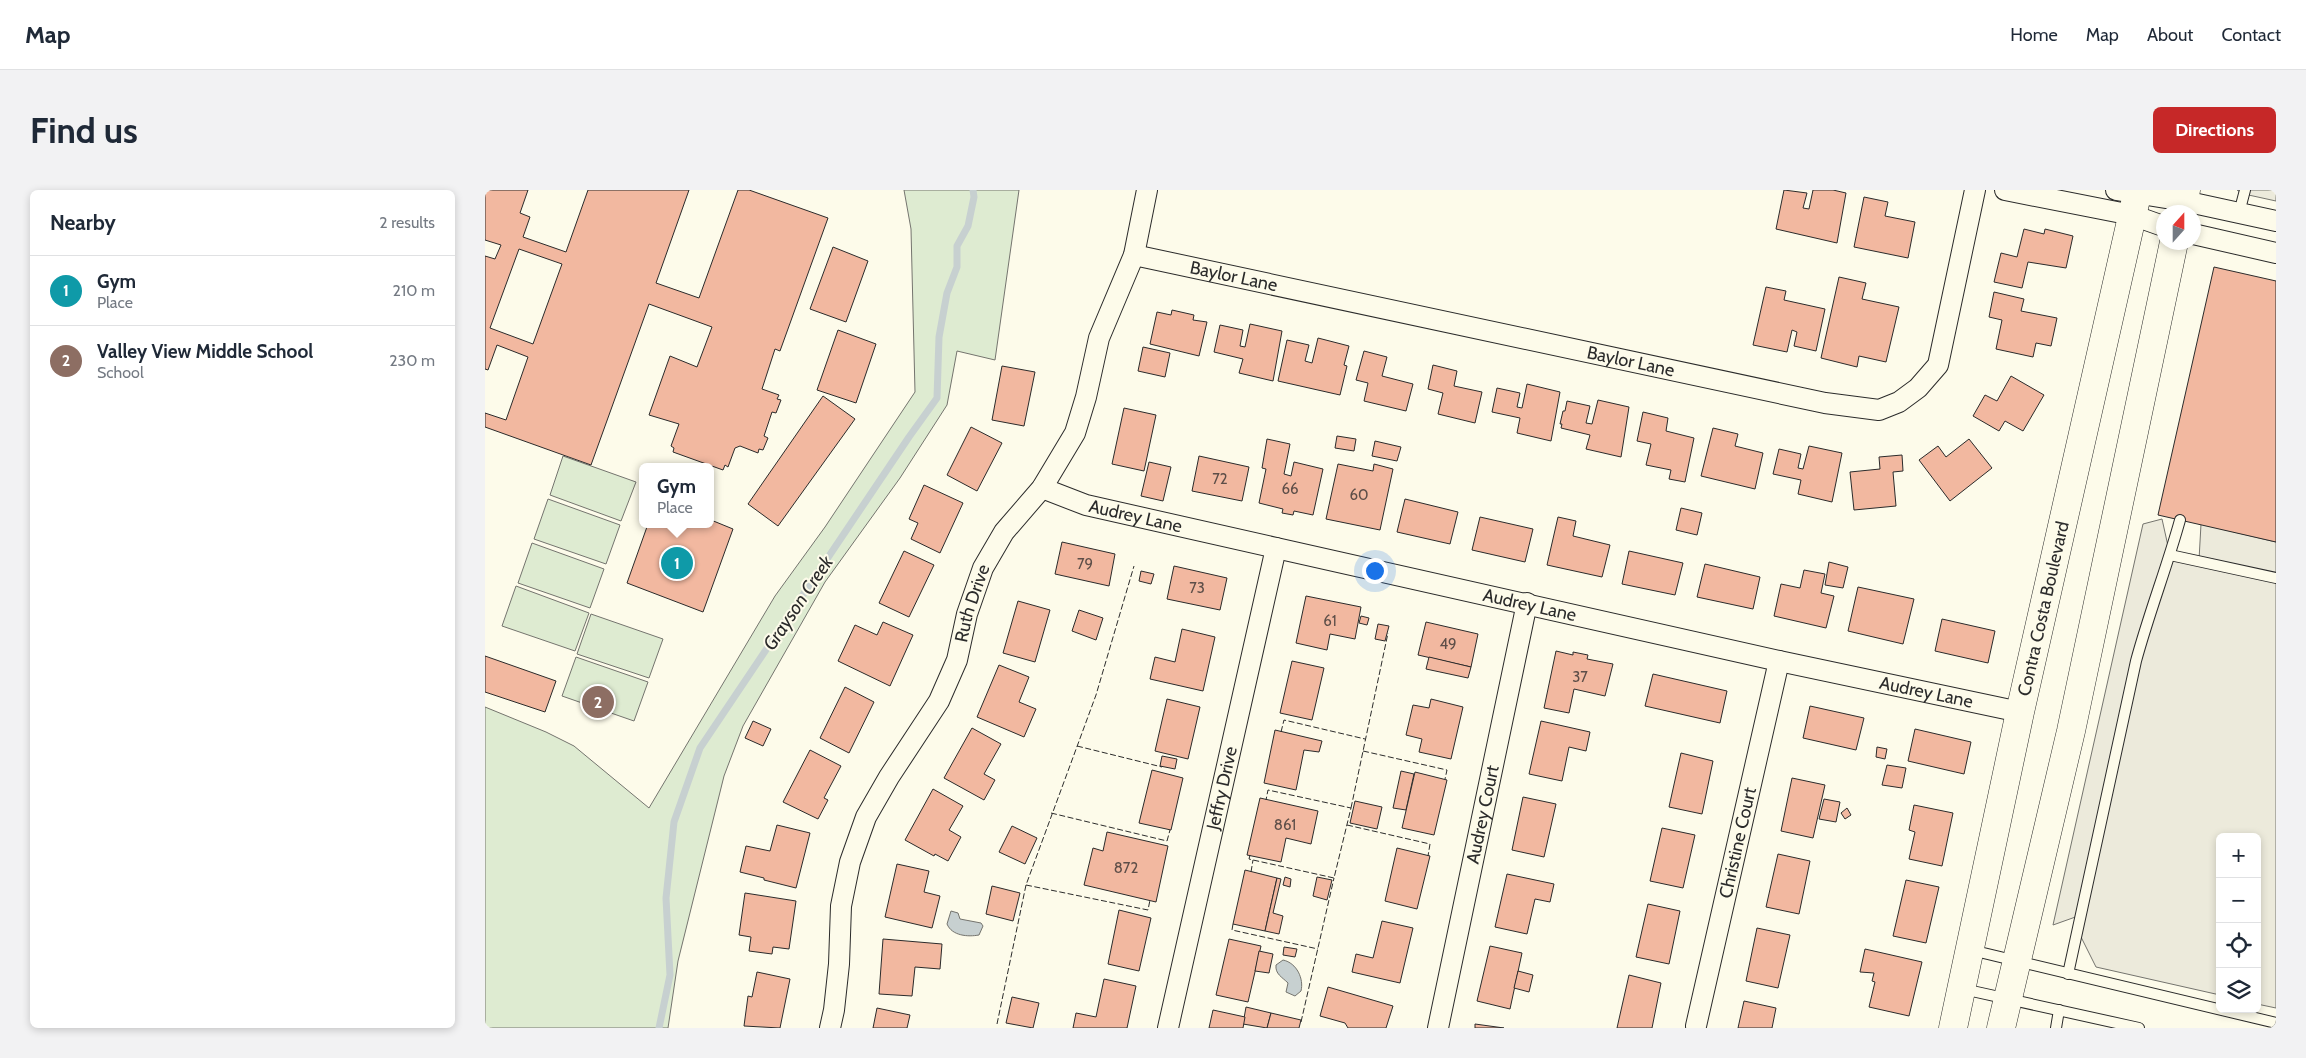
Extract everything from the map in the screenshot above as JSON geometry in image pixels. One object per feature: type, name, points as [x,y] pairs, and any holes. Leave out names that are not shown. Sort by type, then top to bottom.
[{"type":"main road","name":"Contra Costa Boulevard","points":[[1953,1028],[2131,197]]},
{"type":"main road","points":[[2001,1028],[2071,731],[2172,250]]},
{"type":"street","name":"Ruth Drive","points":[[829,1028],[834,1010],[839,964],[841,906],[850,862],[866,817],[889,777],[939,701],[957,660],[967,614],[983,568],[1004,532],[1043,488],[1075,433],[1086,397],[1099,338],[1134,255],[1147,190]]},
{"type":"street","name":"Baylor Lane","points":[[1134,255],[1825,403],[1879,410],[1899,402],[1918,388],[1938,365],[1975,190]]},
{"type":"street","points":[[2005,190],[2183,201],[2276,221]]},
{"type":"street","points":[[2131,197],[2156,220]]},
{"type":"street","points":[[2201,236],[2276,253]]},
{"type":"street","name":"Audrey Lane","points":[[1043,488],[1086,505],[1779,661],[2020,712]]},
{"type":"street","name":"Jeffry Drive","points":[[1168,1028],[1275,548]]},
{"type":"street","name":"Audrey Court","points":[[1438,1028],[1527,603]]},
{"type":"street","name":"Christine Court","points":[[1696,1026],[1779,661]]},
{"type":"lane","points":[[2239,212],[2245,190]]},
{"type":"lane","points":[[2068,974],[2135,661],[2180,520]]},
{"type":"lane","points":[[2170,555],[2276,578]]},
{"type":"lane","points":[[1971,950],[2276,1023]]},
{"type":"lane","points":[[1962,988],[2139,1028]]},
{"type":"lane","points":[[2056,1028],[2059,1010]]},
{"type":"green space","points":[[904,190],[1019,190],[995,360],[957,351],[947,405],[900,478],[825,582],[743,726],[724,776],[678,961],[668,1028],[485,1028],[485,707],[546,732],[574,746],[649,808],[775,596],[825,527],[915,392],[911,229]]},
{"type":"green space","points":[[563,456],[636,482],[621,521],[550,495]]},
{"type":"green space","points":[[548,499],[620,525],[606,564],[534,539]]},
{"type":"green space","points":[[532,543],[604,569],[590,608],[518,583]]},
{"type":"green space","points":[[516,586],[589,613],[575,651],[502,626]]},
{"type":"green space","points":[[591,614],[663,639],[649,678],[577,654]]},
{"type":"green space","points":[[576,657],[648,682],[634,721],[562,696]]},
{"type":"shaded area","points":[[2237,190],[2276,190],[2276,201],[2244,194]]},
{"type":"shaded area","points":[[2162,519],[2170,555],[2199,560],[2201,524],[2276,542],[2276,1008],[2261,1005],[2261,833],[2216,833],[2216,994],[2096,967],[2078,931],[2081,915],[2053,925],[2143,524]]},
{"type":"shaded area","points":[[951,911],[958,913],[960,919],[981,923],[983,926],[979,935],[965,936],[949,928],[947,924]]},
{"type":"shaded area","points":[[1283,960],[1296,968],[1300,977],[1301,991],[1295,996],[1286,992],[1288,983],[1277,971],[1276,965]]},
{"type":"building","points":[[485,190],[528,190],[520,213],[530,217],[523,237],[566,252],[588,190],[689,190],[656,283],[699,298],[738,190],[749,190],[828,218],[780,351],[775,349],[762,389],[779,395],[777,399],[781,400],[776,413],[772,412],[764,436],[768,438],[763,450],[759,449],[758,453],[740,446],[735,448],[728,467],[725,465],[723,470],[714,467],[714,463],[704,463],[673,452],[674,448],[671,446],[679,424],[649,415],[670,356],[697,367],[712,327],[649,304],[591,465],[485,427],[485,413],[506,420],[528,357],[497,345],[488,370],[485,369],[485,256],[495,259],[501,245],[485,240]],"holes":[[[519,249],[562,264],[533,344],[490,328]]]},
{"type":"building","points":[[1784,190],[1807,193],[1803,208],[1809,209],[1813,190],[1833,190],[1846,193],[1837,243],[1776,229]]},
{"type":"building","points":[[1864,197],[1888,202],[1885,216],[1915,222],[1908,258],[1854,247]]},
{"type":"building","points":[[2024,229],[2044,234],[2045,229],[2073,236],[2066,268],[2028,262],[2022,288],[1994,282],[2001,253],[2017,257]]},
{"type":"building","points":[[833,247],[868,261],[846,322],[810,309]]},
{"type":"building","points":[[2214,267],[2276,281],[2276,542],[2158,515]]},
{"type":"building","points":[[1839,277],[1866,283],[1862,299],[1899,307],[1886,362],[1859,356],[1857,367],[1821,358]]},
{"type":"building","points":[[1766,287],[1786,291],[1784,300],[1825,309],[1816,351],[1794,346],[1797,332],[1792,330],[1787,352],[1753,345]]},
{"type":"building","points":[[1994,292],[2024,299],[2021,311],[2057,318],[2051,346],[2036,343],[2033,357],[1996,349],[2002,320],[1989,317]]},
{"type":"building","points":[[1172,310],[1194,315],[1193,320],[1207,322],[1199,356],[1150,344],[1157,312],[1171,315]]},
{"type":"building","points":[[1250,324],[1282,331],[1273,381],[1239,373],[1243,359],[1214,352],[1220,325],[1243,330],[1240,346],[1245,347]]},
{"type":"building","points":[[838,330],[876,344],[856,403],[817,390]]},
{"type":"building","points":[[1318,338],[1349,346],[1344,365],[1347,366],[1340,395],[1278,381],[1287,340],[1309,345],[1305,361],[1312,363]]},
{"type":"building","points":[[1143,347],[1170,353],[1165,377],[1138,371]]},
{"type":"building","points":[[1364,351],[1387,357],[1382,376],[1413,384],[1406,411],[1364,401],[1368,383],[1356,380]]},
{"type":"building","points":[[1433,365],[1457,371],[1454,386],[1482,392],[1475,423],[1438,414],[1443,393],[1428,389]]},
{"type":"building","points":[[1002,366],[1035,372],[1024,426],[992,420]]},
{"type":"building","points":[[2011,376],[2044,395],[2023,431],[2005,421],[1999,431],[1973,416],[1985,395],[1997,401]]},
{"type":"building","points":[[1527,384],[1560,392],[1551,441],[1517,433],[1520,418],[1492,412],[1497,388],[1520,393],[1517,407],[1522,408]]},
{"type":"building","points":[[823,396],[855,419],[778,526],[748,504]]},
{"type":"building","points":[[1598,400],[1629,407],[1621,457],[1586,449],[1590,435],[1561,428],[1562,424],[1560,424],[1567,401],[1590,406],[1586,423],[1592,424]]},
{"type":"building","points":[[1124,408],[1156,415],[1144,471],[1112,464]]},
{"type":"building","points":[[1643,412],[1668,418],[1666,431],[1694,438],[1685,482],[1669,479],[1671,470],[1646,465],[1651,444],[1637,441]]},
{"type":"building","points":[[971,427],[1002,443],[977,491],[947,475]]},
{"type":"building","points":[[1713,428],[1738,434],[1735,446],[1763,453],[1755,489],[1701,476]]},
{"type":"building","points":[[1337,436],[1356,439],[1354,451],[1335,448]]},
{"type":"building","points":[[1267,439],[1290,444],[1284,474],[1291,476],[1294,462],[1323,469],[1313,515],[1294,511],[1293,515],[1282,513],[1283,509],[1259,503],[1266,469],[1262,468]]},
{"type":"building","points":[[1969,439],[1992,468],[1950,501],[1919,460],[1938,446],[1946,457]]},
{"type":"building","points":[[1375,441],[1401,447],[1397,461],[1372,456]]},
{"type":"building","points":[[1809,446],[1842,453],[1832,502],[1798,494],[1801,480],[1773,474],[1779,449],[1801,454],[1798,468],[1803,469]]},
{"type":"building","points":[[1902,455],[1903,471],[1893,472],[1896,506],[1854,510],[1850,472],[1880,469],[1879,457]]},
{"type":"building","points":[[1199,456],[1249,467],[1242,501],[1192,491]]},
{"type":"building","points":[[1149,462],[1171,467],[1163,501],[1141,496]]},
{"type":"building","points":[[1338,464],[1373,471],[1374,464],[1393,469],[1380,530],[1326,519]]},
{"type":"building","points":[[924,485],[963,503],[940,553],[911,539],[918,523],[909,519]]},
{"type":"building","points":[[1405,499],[1458,512],[1450,544],[1397,532]]},
{"type":"building","points":[[1681,508],[1702,513],[1697,535],[1676,530]]},
{"type":"building","points":[[1480,517],[1533,529],[1525,562],[1472,550]]},
{"type":"building","points":[[1558,517],[1576,521],[1573,536],[1610,545],[1602,577],[1547,565]]},
{"type":"building","points":[[714,521],[733,529],[703,612],[627,583],[647,528],[714,528]]},
{"type":"building","points":[[1062,542],[1115,554],[1109,586],[1055,574]]},
{"type":"building","points":[[904,551],[934,565],[909,617],[879,603]]},
{"type":"building","points":[[1629,551],[1683,563],[1675,595],[1622,584]]},
{"type":"building","points":[[1829,562],[1848,567],[1843,588],[1825,585]]},
{"type":"building","points":[[1705,564],[1760,577],[1753,609],[1697,597]]},
{"type":"building","points":[[1174,566],[1227,578],[1220,610],[1167,599]]},
{"type":"building","points":[[1804,570],[1825,574],[1821,593],[1834,596],[1826,628],[1774,616],[1781,584],[1800,588]]},
{"type":"building","points":[[1141,571],[1154,574],[1151,584],[1139,581]]},
{"type":"building","points":[[1858,587],[1914,599],[1903,644],[1848,631]]},
{"type":"building","points":[[1306,596],[1361,607],[1355,639],[1330,634],[1327,650],[1296,643]]},
{"type":"building","points":[[1018,601],[1050,610],[1035,662],[1003,653]]},
{"type":"building","points":[[1079,610],[1103,618],[1096,640],[1072,631]]},
{"type":"building","points":[[1361,616],[1369,618],[1367,625],[1359,623]]},
{"type":"building","points":[[1942,619],[1995,631],[1988,663],[1935,651]]},
{"type":"building","points":[[883,622],[913,635],[890,686],[838,661],[855,625],[877,635]]},
{"type":"building","points":[[1426,622],[1478,634],[1471,667],[1418,655]]},
{"type":"building","points":[[1378,624],[1389,626],[1385,641],[1375,639]]},
{"type":"building","points":[[1182,629],[1215,637],[1203,691],[1150,679],[1155,657],[1175,662]]},
{"type":"building","points":[[1556,651],[1573,655],[1573,652],[1588,655],[1587,659],[1613,664],[1605,696],[1574,689],[1569,713],[1544,708]]},
{"type":"building","points":[[485,656],[556,681],[545,712],[485,692]]},
{"type":"building","points":[[1429,657],[1471,667],[1468,678],[1426,669]]},
{"type":"building","points":[[1292,661],[1324,668],[1312,720],[1280,713]]},
{"type":"building","points":[[999,665],[1029,677],[1019,702],[1036,709],[1024,737],[977,717]]},
{"type":"building","points":[[1653,674],[1727,691],[1720,723],[1645,706]]},
{"type":"building","points":[[845,687],[874,702],[849,753],[820,738]]},
{"type":"building","points":[[1167,699],[1200,707],[1188,759],[1155,751]]},
{"type":"building","points":[[1431,699],[1463,707],[1451,759],[1419,752],[1422,739],[1406,735],[1413,705],[1429,708]]},
{"type":"building","points":[[1810,706],[1864,718],[1856,750],[1803,738]]},
{"type":"building","points":[[753,721],[771,729],[763,746],[745,738]]},
{"type":"building","points":[[1541,721],[1590,732],[1586,751],[1569,747],[1562,781],[1529,774]]},
{"type":"building","points":[[972,728],[1001,744],[984,774],[995,780],[984,800],[944,778]]},
{"type":"building","points":[[1915,729],[1971,742],[1964,774],[1908,761]]},
{"type":"building","points":[[1275,730],[1322,741],[1319,752],[1304,750],[1296,790],[1264,783]]},
{"type":"building","points":[[1877,747],[1887,749],[1885,759],[1876,757]]},
{"type":"building","points":[[810,750],[841,766],[824,798],[828,800],[818,819],[783,802]]},
{"type":"building","points":[[1681,753],[1713,761],[1702,814],[1669,807]]},
{"type":"building","points":[[1162,756],[1177,759],[1175,769],[1160,766]]},
{"type":"building","points":[[1887,765],[1906,768],[1902,788],[1882,785]]},
{"type":"building","points":[[1152,770],[1183,778],[1171,830],[1139,823]]},
{"type":"building","points":[[1401,771],[1414,774],[1406,810],[1393,808]]},
{"type":"building","points":[[1415,772],[1447,780],[1434,835],[1402,828]]},
{"type":"building","points":[[1792,778],[1825,785],[1813,838],[1781,831]]},
{"type":"building","points":[[933,789],[963,806],[949,830],[961,837],[948,861],[935,854],[934,856],[905,840]]},
{"type":"building","points":[[1523,797],[1556,804],[1544,857],[1512,850]]},
{"type":"building","points":[[1260,798],[1318,811],[1311,844],[1286,838],[1281,862],[1247,855]]},
{"type":"building","points":[[1824,799],[1840,802],[1836,822],[1819,819]]},
{"type":"building","points":[[1355,801],[1382,807],[1377,829],[1350,823]]},
{"type":"building","points":[[1914,805],[1953,813],[1942,866],[1909,859],[1915,832],[1909,830]]},
{"type":"building","points":[[1847,808],[1851,815],[1845,819],[1841,813]]},
{"type":"building","points":[[777,825],[810,833],[796,888],[740,872],[746,846],[770,851]]},
{"type":"building","points":[[1012,826],[1037,838],[1025,864],[999,852]]},
{"type":"building","points":[[1662,828],[1695,835],[1683,888],[1650,881]]},
{"type":"building","points":[[1107,832],[1168,846],[1156,902],[1084,885],[1093,848],[1103,851]]},
{"type":"building","points":[[1397,848],[1430,856],[1417,909],[1385,901]]},
{"type":"building","points":[[1778,854],[1810,861],[1799,914],[1766,907]]},
{"type":"building","points":[[897,864],[929,871],[924,892],[940,896],[932,928],[885,917]]},
{"type":"building","points":[[1245,870],[1277,878],[1265,931],[1233,924]]},
{"type":"building","points":[[1507,874],[1554,884],[1550,902],[1535,899],[1527,934],[1495,927]]},
{"type":"building","points":[[1285,877],[1291,879],[1290,887],[1283,885]]},
{"type":"building","points":[[1317,877],[1332,880],[1327,900],[1313,896]]},
{"type":"building","points":[[1277,878],[1281,879],[1273,913],[1283,916],[1279,934],[1265,931]]},
{"type":"building","points":[[1906,880],[1939,887],[1926,943],[1893,936]]},
{"type":"building","points":[[992,886],[1020,893],[1013,921],[986,914]]},
{"type":"building","points":[[745,893],[796,901],[789,949],[773,947],[772,954],[749,951],[751,937],[739,935]]},
{"type":"building","points":[[1648,904],[1680,911],[1669,964],[1636,957]]},
{"type":"building","points":[[1119,910],[1151,918],[1139,971],[1108,964]]},
{"type":"building","points":[[1382,921],[1413,928],[1400,983],[1352,972],[1356,954],[1373,958]]},
{"type":"building","points":[[1757,928],[1790,935],[1778,988],[1746,981]]},
{"type":"building","points":[[883,939],[942,944],[940,969],[915,967],[912,996],[879,994]]},
{"type":"building","points":[[1229,939],[1261,946],[1248,1002],[1216,995]]},
{"type":"building","points":[[1490,946],[1522,953],[1510,1009],[1477,1001]]},
{"type":"building","points":[[1284,947],[1297,949],[1295,957],[1283,955]]},
{"type":"building","points":[[1865,949],[1922,962],[1909,1016],[1869,1007],[1875,982],[1872,981],[1874,973],[1860,972]]},
{"type":"building","points":[[1259,951],[1273,954],[1269,973],[1255,971]]},
{"type":"building","points":[[1518,971],[1533,975],[1529,992],[1514,988]]},
{"type":"building","points":[[757,972],[790,979],[780,1028],[744,1026],[748,996],[752,997]]},
{"type":"building","points":[[1629,975],[1661,983],[1652,1028],[1617,1028]]},
{"type":"building","points":[[1104,979],[1136,986],[1127,1028],[1073,1028],[1076,1013],[1096,1017]]},
{"type":"building","points":[[1328,987],[1393,1006],[1386,1028],[1348,1028],[1345,1023],[1320,1016]]},
{"type":"building","points":[[1012,997],[1039,1003],[1033,1028],[1006,1023]]},
{"type":"building","points":[[1744,1001],[1776,1008],[1772,1028],[1738,1028]]},
{"type":"building","points":[[1246,1007],[1271,1013],[1267,1028],[1243,1024]]},
{"type":"building","points":[[877,1008],[910,1015],[907,1028],[873,1028]]},
{"type":"building","points":[[1213,1010],[1245,1017],[1243,1028],[1209,1028]]},
{"type":"building","points":[[1271,1013],[1301,1020],[1299,1028],[1267,1028]]},
{"type":"building","points":[[1475,1024],[1504,1028],[1475,1028]]},
{"type":"waterway","name":"Grayson Creek","points":[[659,1028],[670,975],[666,898],[674,822],[700,748],[937,398],[939,337],[947,293],[957,267],[957,246],[968,226],[974,197],[973,190]]},
{"type":"fence","points":[[997,1024],[1026,885],[1096,695],[1134,566]]},
{"type":"fence","points":[[1351,808],[1388,633]]},
{"type":"fence","points":[[1281,732],[1284,720],[1365,739]]},
{"type":"fence","points":[[1077,746],[1162,767]]},
{"type":"fence","points":[[1363,751],[1447,770],[1445,779]]},
{"type":"fence","points":[[1250,855],[1249,859],[1334,878],[1351,808],[1268,790],[1266,800]]},
{"type":"fence","points":[[1051,813],[1167,841],[1170,830]]},
{"type":"fence","points":[[1347,825],[1430,844],[1428,856]]},
{"type":"fence","points":[[1251,872],[1253,860]]},
{"type":"fence","points":[[1301,1022],[1334,878]]},
{"type":"fence","points":[[1026,885],[1148,910],[1150,900]]},
{"type":"fence","points":[[1233,924],[1232,930],[1318,949]]},
{"type":"place","name":"Gym","points":[[677,563]]},
{"type":"place","name":"Valley View Middle School","points":[[598,702]]}]
